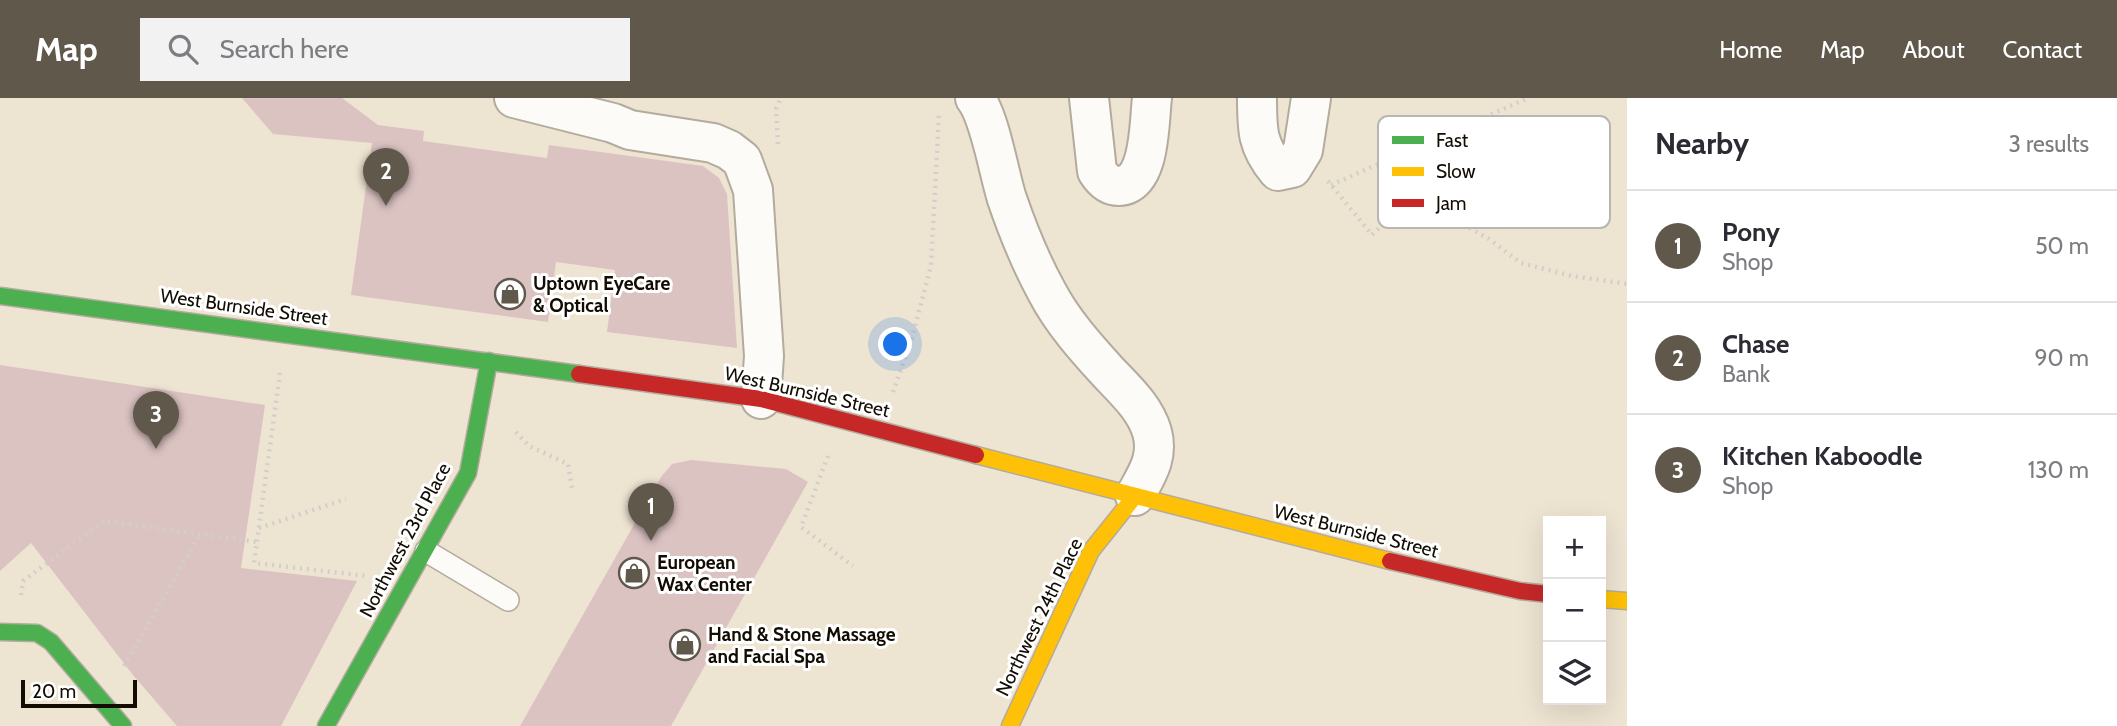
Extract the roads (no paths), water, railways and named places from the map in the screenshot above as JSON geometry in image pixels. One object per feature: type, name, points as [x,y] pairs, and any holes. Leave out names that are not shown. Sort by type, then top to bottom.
[{"type":"main road","name":"West Burnside Street","points":[[0,296],[761,399],[1435,573],[1543,593]]},
{"type":"main road","name":"Northwest 23rd Place","points":[[326,726],[468,473],[489,361]]},
{"type":"main road","name":"Northwest 24th Place","points":[[1010,726],[1091,551],[1135,496]]},
{"type":"main road","points":[[1606,599],[1627,601]]},
{"type":"main road","points":[[0,632],[37,633],[51,642],[122,726]]},
{"type":"street","points":[[514,98],[613,123],[630,130],[713,143],[742,160],[753,190],[764,356],[761,399]]},
{"type":"street","points":[[975,98],[994,148],[1018,229],[1047,294],[1091,353],[1135,401],[1151,429],[1155,450],[1153,464],[1135,496]]},
{"type":"street","points":[[1089,98],[1097,171],[1102,179],[1120,186],[1129,183],[1141,171],[1152,98]]},
{"type":"street","points":[[1256,98],[1257,134],[1266,156],[1278,171],[1292,168],[1303,150],[1311,98]]},
{"type":"lane","points":[[426,551],[508,600]]},
{"type":"place","name":"Chase","points":[[386,206]]},
{"type":"place","name":"Uptown EyeCare & Optical","points":[[510,294]]},
{"type":"place","name":"Kitchen Kaboodle","points":[[156,449]]},
{"type":"place","name":"Pony","points":[[651,541]]},
{"type":"place","name":"European Wax Center","points":[[634,573]]},
{"type":"place","name":"Hand & Stone Massage and Facial Spa","points":[[685,645]]}]
